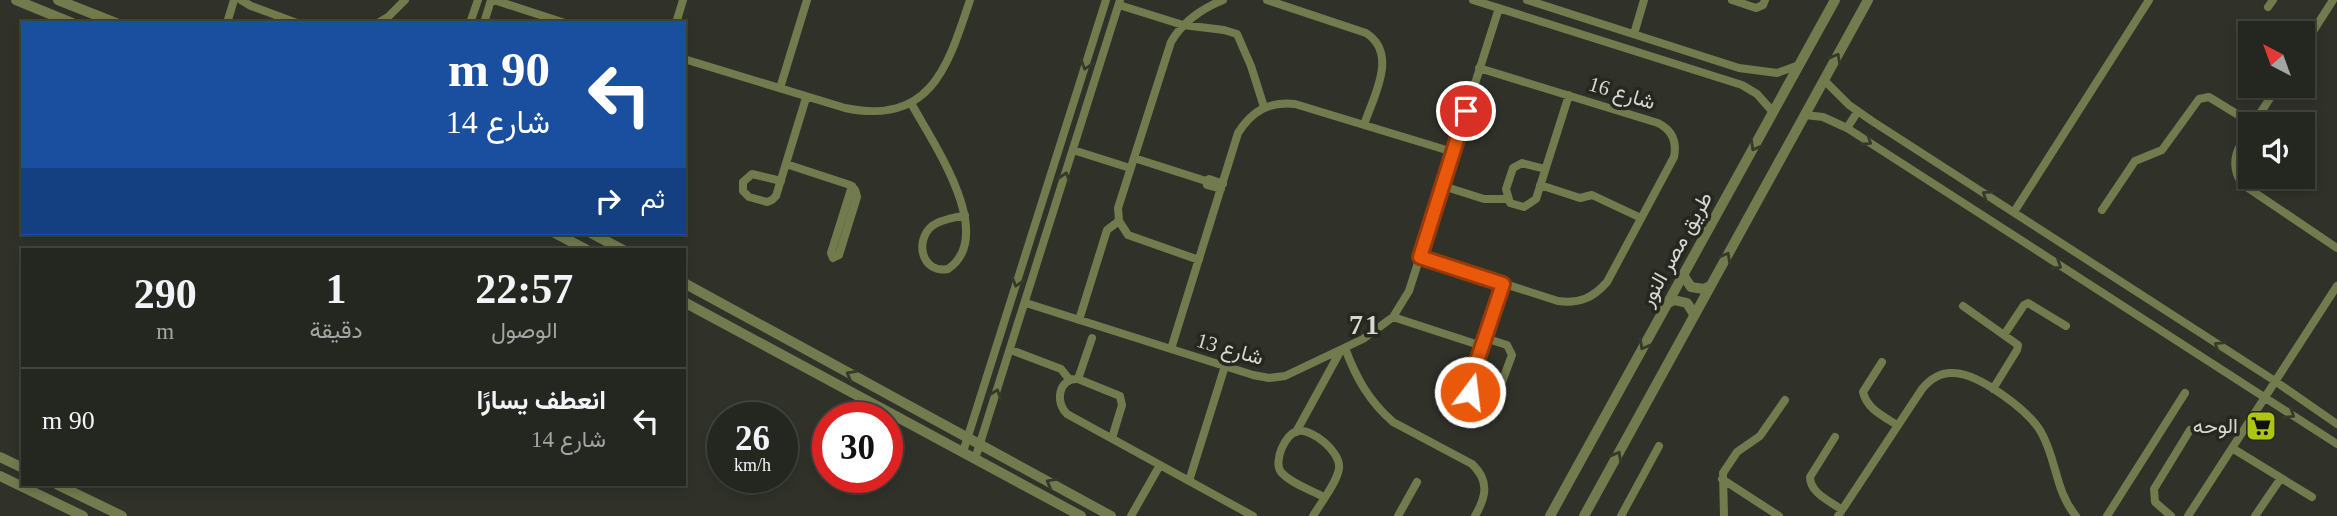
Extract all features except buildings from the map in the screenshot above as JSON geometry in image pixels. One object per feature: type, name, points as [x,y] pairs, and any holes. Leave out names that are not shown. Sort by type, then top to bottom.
[{"type":"street","points":[[16,0],[67,21]]},
{"type":"street","points":[[58,0],[111,21]]},
{"type":"street","points":[[228,21],[234,0]]},
{"type":"street","points":[[241,0],[291,21]]},
{"type":"street","points":[[381,21],[405,0]]},
{"type":"street","points":[[471,21],[478,0]]},
{"type":"street","points":[[485,21],[493,0],[559,21]]},
{"type":"street","points":[[677,21],[683,0]]},
{"type":"street","points":[[780,88],[807,0]]},
{"type":"street","points":[[686,60],[845,108],[871,112],[897,108],[911,103],[931,87],[947,65],[970,0]]},
{"type":"street","points":[[963,452],[1106,0]]},
{"type":"street","points":[[1199,260],[1136,239],[1122,229],[1118,208],[1171,42],[1183,25],[1210,5],[1223,0]]},
{"type":"street","points":[[1268,0],[1288,3],[1366,33],[1378,43],[1384,64],[1364,125]]},
{"type":"street","points":[[1474,0],[1742,85],[1757,94],[1773,112]]},
{"type":"street","points":[[1527,0],[1746,69],[1777,73],[1799,65]]},
{"type":"street","points":[[1634,34],[1644,0]]},
{"type":"street","points":[[1732,0],[1756,8],[1763,5],[1765,0]]},
{"type":"street","name":"طريق مصر النور","points":[[1550,516],[1835,0]]},
{"type":"street","points":[[1584,516],[1868,0]]},
{"type":"street","points":[[2014,212],[2149,0]]},
{"type":"street","points":[[2315,28],[2333,0]]},
{"type":"street","points":[[975,458],[1119,2],[1183,25],[1237,34],[1264,107]]},
{"type":"street","name":"شارع 13","points":[[1026,303],[1261,377],[1292,373],[1380,328],[1393,317],[1409,291],[1499,8]]},
{"type":"street","points":[[1559,26],[1564,11]]},
{"type":"street","name":"شارع 16","points":[[1479,68],[1658,123],[1665,126],[1673,136],[1676,150],[1607,282],[1590,297],[1569,303],[1503,284]]},
{"type":"street","points":[[1824,80],[1858,111],[2337,424]]},
{"type":"street","points":[[1443,186],[1484,199],[1507,199],[1519,207],[1528,206],[1536,199],[1569,95]]},
{"type":"street","points":[[2102,210],[2135,161],[2162,150],[2199,99],[2209,97],[2253,124],[2270,98]]},
{"type":"street","points":[[780,181],[752,174],[743,182],[743,191],[749,197],[770,202],[775,198],[806,98]]},
{"type":"street","points":[[911,103],[959,194],[965,215],[966,239],[958,259],[947,269],[941,270],[929,265],[922,253],[926,234],[935,224],[965,215]]},
{"type":"street","points":[[1171,349],[1238,134],[1254,114],[1264,107],[1295,104],[1453,152]]},
{"type":"street","points":[[1847,128],[1858,111]]},
{"type":"street","points":[[1805,115],[1823,117],[1847,128],[2337,444]]},
{"type":"street","points":[[1073,150],[1130,168]]},
{"type":"street","points":[[2238,153],[2235,168],[2238,175]]},
{"type":"street","points":[[1134,158],[1206,181],[1209,179],[1222,186]]},
{"type":"street","points":[[1507,199],[1506,189],[1511,172],[1516,166],[1526,163],[1545,169]]},
{"type":"street","points":[[786,164],[852,186],[857,197],[839,255],[833,258],[831,253],[852,186]]},
{"type":"street","points":[[1540,185],[1580,198],[1591,195],[1641,218]]},
{"type":"street","points":[[2249,189],[2337,248]]},
{"type":"street","points":[[1079,320],[1107,230],[1119,221]]},
{"type":"street","points":[[559,235],[583,248]]},
{"type":"street","points":[[595,235],[619,248]]},
{"type":"street","points":[[1393,317],[1484,342],[1507,345],[1512,355],[1494,401],[1486,402],[1474,397],[1469,385],[1484,342],[1503,284],[1420,257]]},
{"type":"street","points":[[1683,275],[1690,287],[1704,289],[1710,286]]},
{"type":"street","points":[[686,285],[1111,516]]},
{"type":"street","points":[[2188,516],[2337,286]]},
{"type":"street","points":[[1668,303],[1674,300],[1687,303],[1694,314]]},
{"type":"street","points":[[686,303],[1081,516]]},
{"type":"street","points":[[2004,335],[2028,303],[2066,326]]},
{"type":"street","points":[[1962,306],[2017,343],[2018,348],[1993,389]]},
{"type":"street","points":[[2146,321],[2155,318],[2158,312],[2156,306]]},
{"type":"street","points":[[2172,338],[2170,326],[2178,321]]},
{"type":"street","points":[[1096,325],[1073,379],[1064,384],[1059,398],[1063,410],[1254,516]]},
{"type":"street","points":[[1296,432],[1343,349]]},
{"type":"street","points":[[1343,349],[1359,382],[1393,422],[1472,464],[1478,470],[1485,484],[1485,492],[1484,500],[1475,516]]},
{"type":"street","points":[[1011,350],[1060,369],[1073,379],[1120,396],[1122,405],[1112,438]]},
{"type":"street","points":[[1882,362],[1863,392],[1870,407],[1897,425]]},
{"type":"street","points":[[1189,481],[1225,366]]},
{"type":"street","points":[[1835,437],[1809,481],[1813,490],[1840,513],[1922,389],[1936,377],[1963,374],[1993,389],[2037,425],[2048,447],[2060,489],[2076,516]]},
{"type":"street","points":[[2107,516],[2185,393]]},
{"type":"street","points":[[1724,516],[1723,473],[1737,452],[1760,436],[1785,400]]},
{"type":"street","points":[[2171,516],[2155,502],[2154,489],[2190,430]]},
{"type":"street","points":[[1313,516],[1324,497],[1337,474],[1337,456],[1329,446],[1305,432],[1296,432],[1289,436],[1279,457],[1279,468],[1286,476],[1324,497]]},
{"type":"street","points":[[1621,516],[1659,446]]},
{"type":"street","points":[[2232,448],[2312,497]]},
{"type":"street","points":[[0,457],[21,467]]},
{"type":"street","points":[[1131,516],[1160,465]]},
{"type":"street","points":[[0,476],[83,516]]},
{"type":"street","points":[[2255,516],[2281,478]]},
{"type":"street","points":[[1722,479],[1779,516]]},
{"type":"street","points":[[1398,516],[1417,482]]},
{"type":"street","points":[[60,486],[122,516]]},
{"type":"place","name":"الوحه","points":[[2261,426]]},
{"type":"district","name":"71","points":[[1365,324]]},
{"type":"route","points":[[1466,111],[1420,257],[1503,284],[1469,385],[1470,392]]}]
